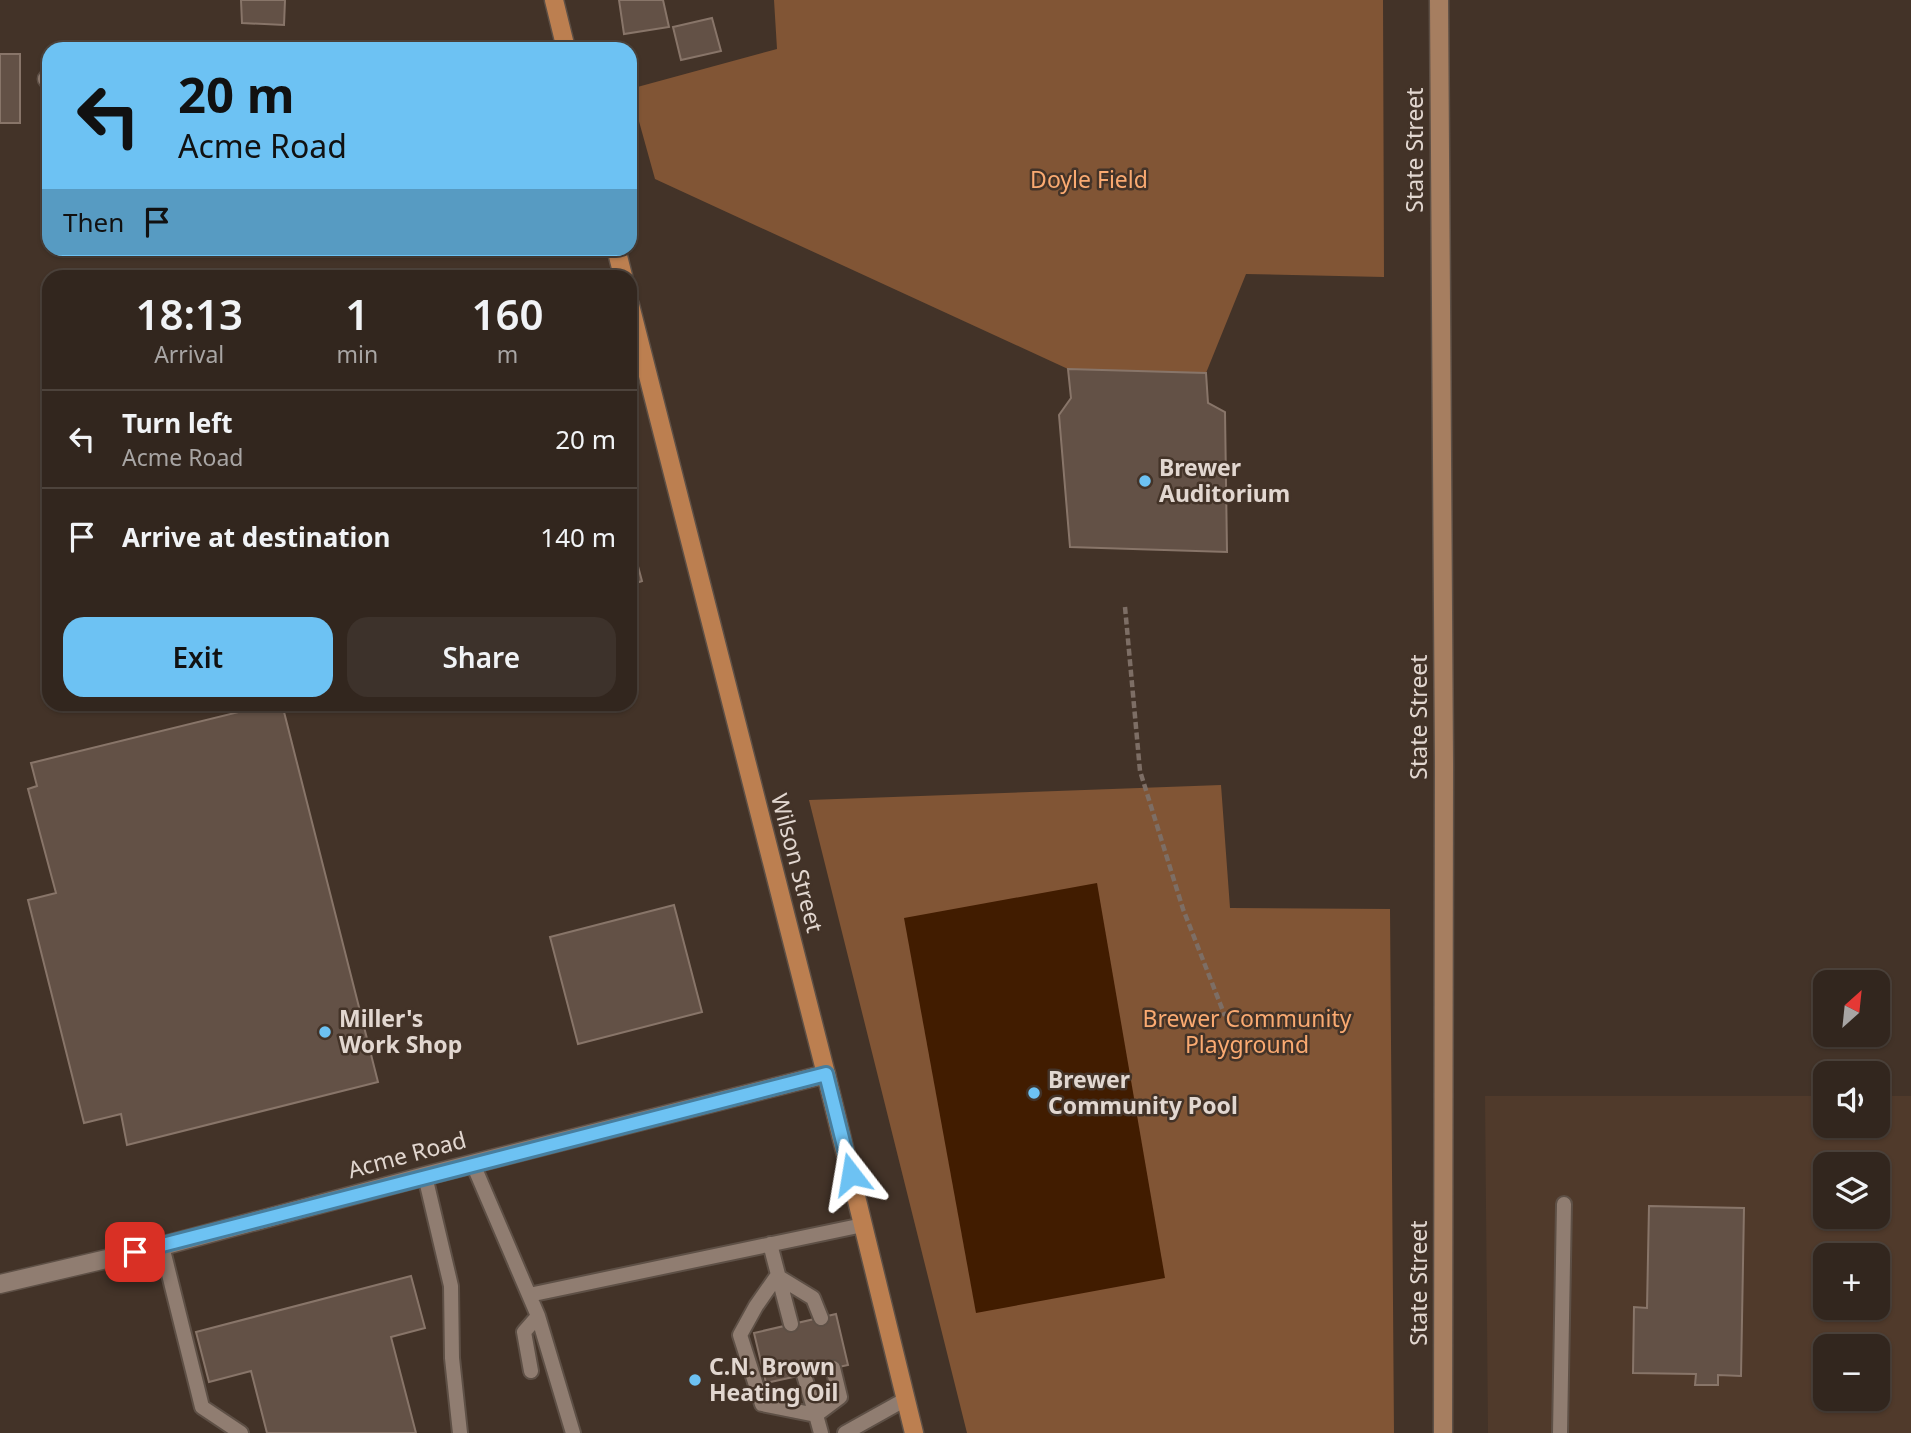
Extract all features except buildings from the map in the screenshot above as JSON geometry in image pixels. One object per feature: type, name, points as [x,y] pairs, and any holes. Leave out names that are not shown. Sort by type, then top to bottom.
[{"type":"main road","points":[[554,0],[564,42]]},
{"type":"main road","name":"State Street","points":[[1439,0],[1444,763],[1444,1433]]},
{"type":"main road","name":"Wilson Street","points":[[637,332],[826,1074],[914,1433]]},
{"type":"street","name":"Acme Road","points":[[0,1284],[162,1246],[826,1074]]},
{"type":"lane","points":[[473,1164],[538,1316],[573,1433]]},
{"type":"lane","points":[[425,1176],[451,1286],[452,1358],[460,1433]]},
{"type":"lane","points":[[1560,1433],[1564,1204]]},
{"type":"lane","points":[[529,1295],[863,1225]]},
{"type":"lane","points":[[770,1244],[791,1324]]},
{"type":"lane","points":[[162,1246],[202,1407],[241,1433]]},
{"type":"lane","points":[[777,1276],[813,1298],[821,1318]]},
{"type":"lane","points":[[777,1276],[740,1335],[762,1404],[816,1415],[840,1396],[833,1368]]},
{"type":"lane","points":[[531,1371],[524,1332],[538,1316]]},
{"type":"lane","points":[[804,1375],[821,1433]]},
{"type":"lane","points":[[845,1433],[906,1399]]},
{"type":"path","points":[[1125,607],[1140,771],[1182,909],[1225,1016]]},
{"type":"shaded area","name":"Brewer Community Pool","points":[[1097,883],[1165,1278],[976,1313],[904,918]]},
{"type":"shaded area","points":[[1485,1096],[1813,1096],[1813,1138],[1890,1138],[1890,1096],[1911,1096],[1911,1433],[1488,1433]]},
{"type":"green space","name":"Doyle Field","points":[[774,0],[1383,0],[1384,277],[1246,274],[1206,373],[1068,369],[655,179],[637,114],[637,87],[777,49]]},
{"type":"green space","name":"Brewer Community Playground","points":[[1221,785],[1230,908],[1390,909],[1394,1433],[967,1433],[809,800]]},
{"type":"place","name":"Brewer Auditorium","points":[[1145,481]]},
{"type":"place","name":"Miller's Work Shop","points":[[325,1032]]},
{"type":"place","name":"Brewer Community Pool","points":[[1034,1093]]},
{"type":"place","name":"C.N. Brown Heating Oil","points":[[695,1380]]},
{"type":"route","points":[[135,1252],[826,1074],[851,1174]]}]
